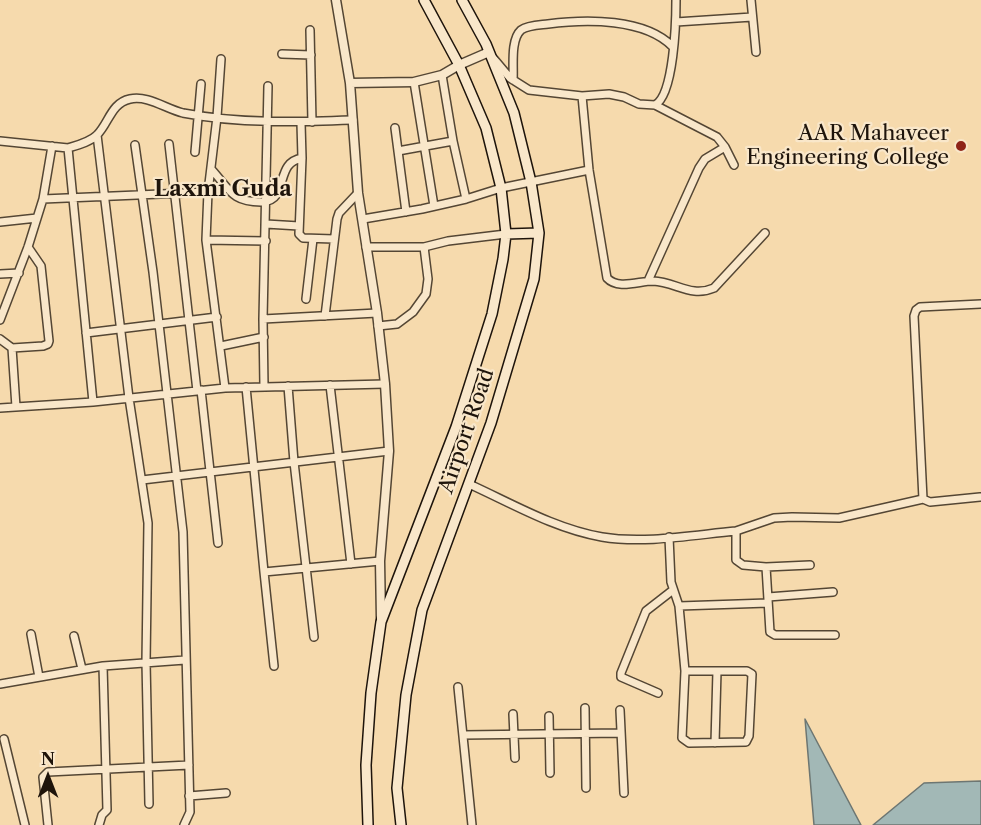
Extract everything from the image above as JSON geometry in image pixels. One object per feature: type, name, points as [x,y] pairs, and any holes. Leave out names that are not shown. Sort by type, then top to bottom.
[{"type":"main road","name":"Airport Road","points":[[368,825],[366,765],[370,693],[381,622],[456,427],[478,359],[492,314],[506,234],[501,188],[486,128],[459,65],[424,0]]},
{"type":"main road","name":"Airport Road","points":[[401,825],[397,788],[406,695],[422,610],[491,423],[534,279],[539,233],[531,182],[514,113],[489,52],[462,0]]},
{"type":"main road","points":[[506,234],[539,233]]},
{"type":"street","points":[[336,0],[350,83],[358,193],[377,313],[385,384],[389,451],[380,561],[381,622]]},
{"type":"street","points":[[655,105],[662,100],[670,76],[676,0]]},
{"type":"street","points":[[751,0],[756,52]]},
{"type":"street","points":[[676,22],[752,17]]},
{"type":"street","points":[[513,80],[515,40],[520,31],[530,27],[581,20],[606,21],[641,29],[668,41],[673,47]]},
{"type":"street","points":[[310,30],[312,122]]},
{"type":"street","points":[[350,83],[414,82],[442,75],[489,52],[513,80],[529,90],[582,96],[609,94],[624,97],[639,104],[655,105],[717,137],[734,165]]},
{"type":"street","points":[[282,54],[310,55]]},
{"type":"street","points":[[221,59],[218,117],[208,192],[206,240],[225,388]]},
{"type":"street","points":[[442,75],[466,199]]},
{"type":"street","points":[[414,82],[434,206]]},
{"type":"street","points":[[195,152],[201,84]]},
{"type":"street","points":[[264,387],[263,319],[268,86]]},
{"type":"street","points":[[582,96],[589,170],[609,281],[619,284],[656,281],[699,293],[707,291],[714,288],[765,233]]},
{"type":"street","points":[[0,141],[68,148],[97,135],[116,107],[133,98],[147,100],[197,116],[269,123],[353,120]]},
{"type":"street","points":[[301,123],[299,226],[301,237],[334,239]]},
{"type":"street","points":[[395,128],[406,212]]},
{"type":"street","points":[[97,135],[129,398],[148,523],[146,662],[149,804]]},
{"type":"street","points":[[398,151],[453,141]]},
{"type":"street","points":[[169,144],[218,543]]},
{"type":"street","points":[[135,145],[183,532],[190,812],[184,825]]},
{"type":"street","points":[[0,320],[19,273],[43,199],[52,146]]},
{"type":"street","points":[[648,281],[699,168],[705,159],[725,147]]},
{"type":"street","points":[[68,148],[93,402]]},
{"type":"street","points":[[212,170],[237,198],[245,202],[267,202],[276,195],[286,167],[302,158]]},
{"type":"street","points":[[363,219],[434,206],[501,188],[589,170]]},
{"type":"street","points":[[43,199],[208,192]]},
{"type":"street","points":[[325,316],[339,213],[358,193]]},
{"type":"street","points":[[0,222],[37,218]]},
{"type":"street","points":[[266,224],[299,226]]},
{"type":"street","points":[[366,247],[424,247],[448,241],[506,234]]},
{"type":"street","points":[[306,299],[313,239]]},
{"type":"street","points":[[206,240],[266,240]]},
{"type":"street","points":[[0,339],[12,348],[48,344],[41,266],[28,247]]},
{"type":"street","points":[[378,326],[397,324],[413,312],[426,294],[428,279],[424,247]]},
{"type":"street","points":[[0,274],[19,273]]},
{"type":"street","points":[[923,499],[916,310],[920,307],[981,304]]},
{"type":"street","points":[[263,319],[377,313]]},
{"type":"street","points":[[86,333],[217,317]]},
{"type":"street","points":[[221,346],[264,337]]},
{"type":"street","points":[[12,348],[16,407]]},
{"type":"street","points":[[0,408],[93,402],[225,388],[385,384]]},
{"type":"street","points":[[330,385],[351,564]]},
{"type":"street","points":[[288,386],[294,462],[314,637]]},
{"type":"street","points":[[246,387],[274,666]]},
{"type":"street","points":[[142,480],[389,451]]},
{"type":"street","points":[[469,484],[573,530],[603,537],[630,539],[736,531],[774,518],[839,518],[923,499],[930,502],[980,497]]},
{"type":"street","points":[[736,531],[736,560],[743,565],[766,567],[810,565]]},
{"type":"street","points":[[669,537],[670,582],[679,606],[686,671],[682,738],[689,743],[746,742],[749,736],[752,674],[747,671],[686,671]]},
{"type":"street","points":[[264,572],[380,561]]},
{"type":"street","points":[[766,567],[770,632],[772,634],[835,635]]},
{"type":"street","points":[[658,693],[621,677],[621,673],[646,612],[673,590]]},
{"type":"street","points":[[679,606],[768,600],[833,592]]},
{"type":"street","points":[[31,634],[39,677]]},
{"type":"street","points":[[74,636],[82,669]]},
{"type":"street","points":[[0,684],[103,666],[185,660]]},
{"type":"street","points":[[99,825],[102,815],[107,810],[103,666]]},
{"type":"street","points":[[715,743],[717,671]]},
{"type":"street","points":[[458,687],[472,825]]},
{"type":"street","points":[[585,708],[586,788]]},
{"type":"street","points":[[620,710],[624,793]]},
{"type":"street","points":[[513,714],[515,758]]},
{"type":"street","points":[[549,716],[550,773]]},
{"type":"street","points":[[463,735],[621,733]]},
{"type":"street","points":[[4,739],[25,825]]},
{"type":"street","points":[[48,825],[43,777],[45,773],[189,765]]},
{"type":"street","points":[[189,796],[226,793]]},
{"type":"water","points":[[805,719],[861,825],[814,825]]},
{"type":"water","points":[[981,781],[981,825],[873,825],[924,783]]},
{"type":"place","name":"AAR Mahaveer Engineering College","points":[[961,146]]},
{"type":"district","name":"Laxmi Guda","points":[[223,190]]}]
